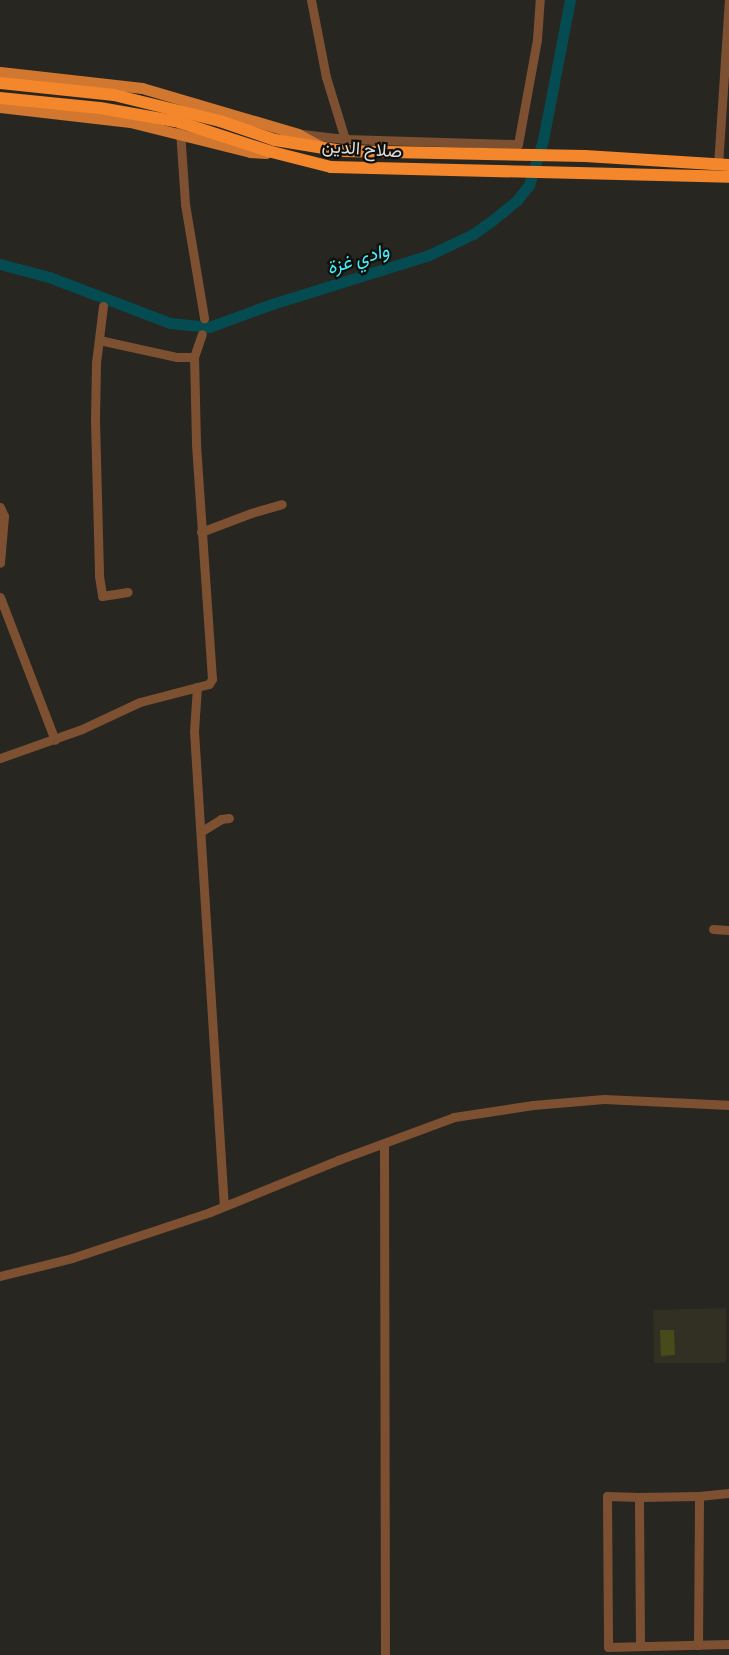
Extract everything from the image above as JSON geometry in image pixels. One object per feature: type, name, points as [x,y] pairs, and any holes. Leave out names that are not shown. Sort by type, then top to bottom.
[{"type":"highway","name":"صلاح الدين","points":[[0,83],[114,95],[220,121],[275,140],[342,152],[566,156],[724,165]]},
{"type":"highway","name":"صلاح الدين","points":[[0,98],[100,108],[331,167],[729,178]]},
{"type":"main road","points":[[0,72],[142,88],[298,134],[324,148]]},
{"type":"main road","points":[[0,107],[180,128]]},
{"type":"street","points":[[310,0],[326,77],[345,139]]},
{"type":"street","points":[[298,134],[345,139],[518,144],[537,39],[540,0]]},
{"type":"street","points":[[724,165],[729,0]]},
{"type":"street","points":[[180,128],[185,204],[204,318]]},
{"type":"street","points":[[103,306],[99,340],[95,420],[99,576],[102,596],[128,592]]},
{"type":"street","points":[[0,758],[55,740],[140,702],[209,684],[213,675],[201,532],[194,357],[202,334]]},
{"type":"street","points":[[99,340],[177,357],[194,357]]},
{"type":"street","points":[[201,532],[251,513],[282,504]]},
{"type":"street","points":[[0,507],[4,516],[0,563]]},
{"type":"street","points":[[0,597],[55,740]]},
{"type":"street","points":[[197,687],[194,731],[202,831],[224,1206]]},
{"type":"street","points":[[202,831],[221,820],[229,818]]},
{"type":"street","points":[[713,929],[729,930]]},
{"type":"street","points":[[0,1276],[72,1258],[224,1206],[338,1160],[384,1145],[454,1118],[532,1105],[604,1099],[729,1105]]},
{"type":"street","points":[[384,1145],[386,1655]]},
{"type":"street","points":[[729,1493],[699,1496],[607,1496],[608,1647],[729,1644]]},
{"type":"street","points":[[698,1645],[699,1496]]},
{"type":"street","points":[[639,1497],[640,1646]]},
{"type":"shaded area","points":[[726,1308],[726,1361],[723,1363],[654,1363],[653,1310]]},
{"type":"green space","points":[[660,1330],[674,1330],[675,1355],[661,1356]]},
{"type":"waterway","name":"وادي غزة","points":[[0,264],[49,277],[170,323],[209,327],[272,304],[429,255],[473,234],[489,223],[517,200],[529,185],[543,140],[570,0]]}]
